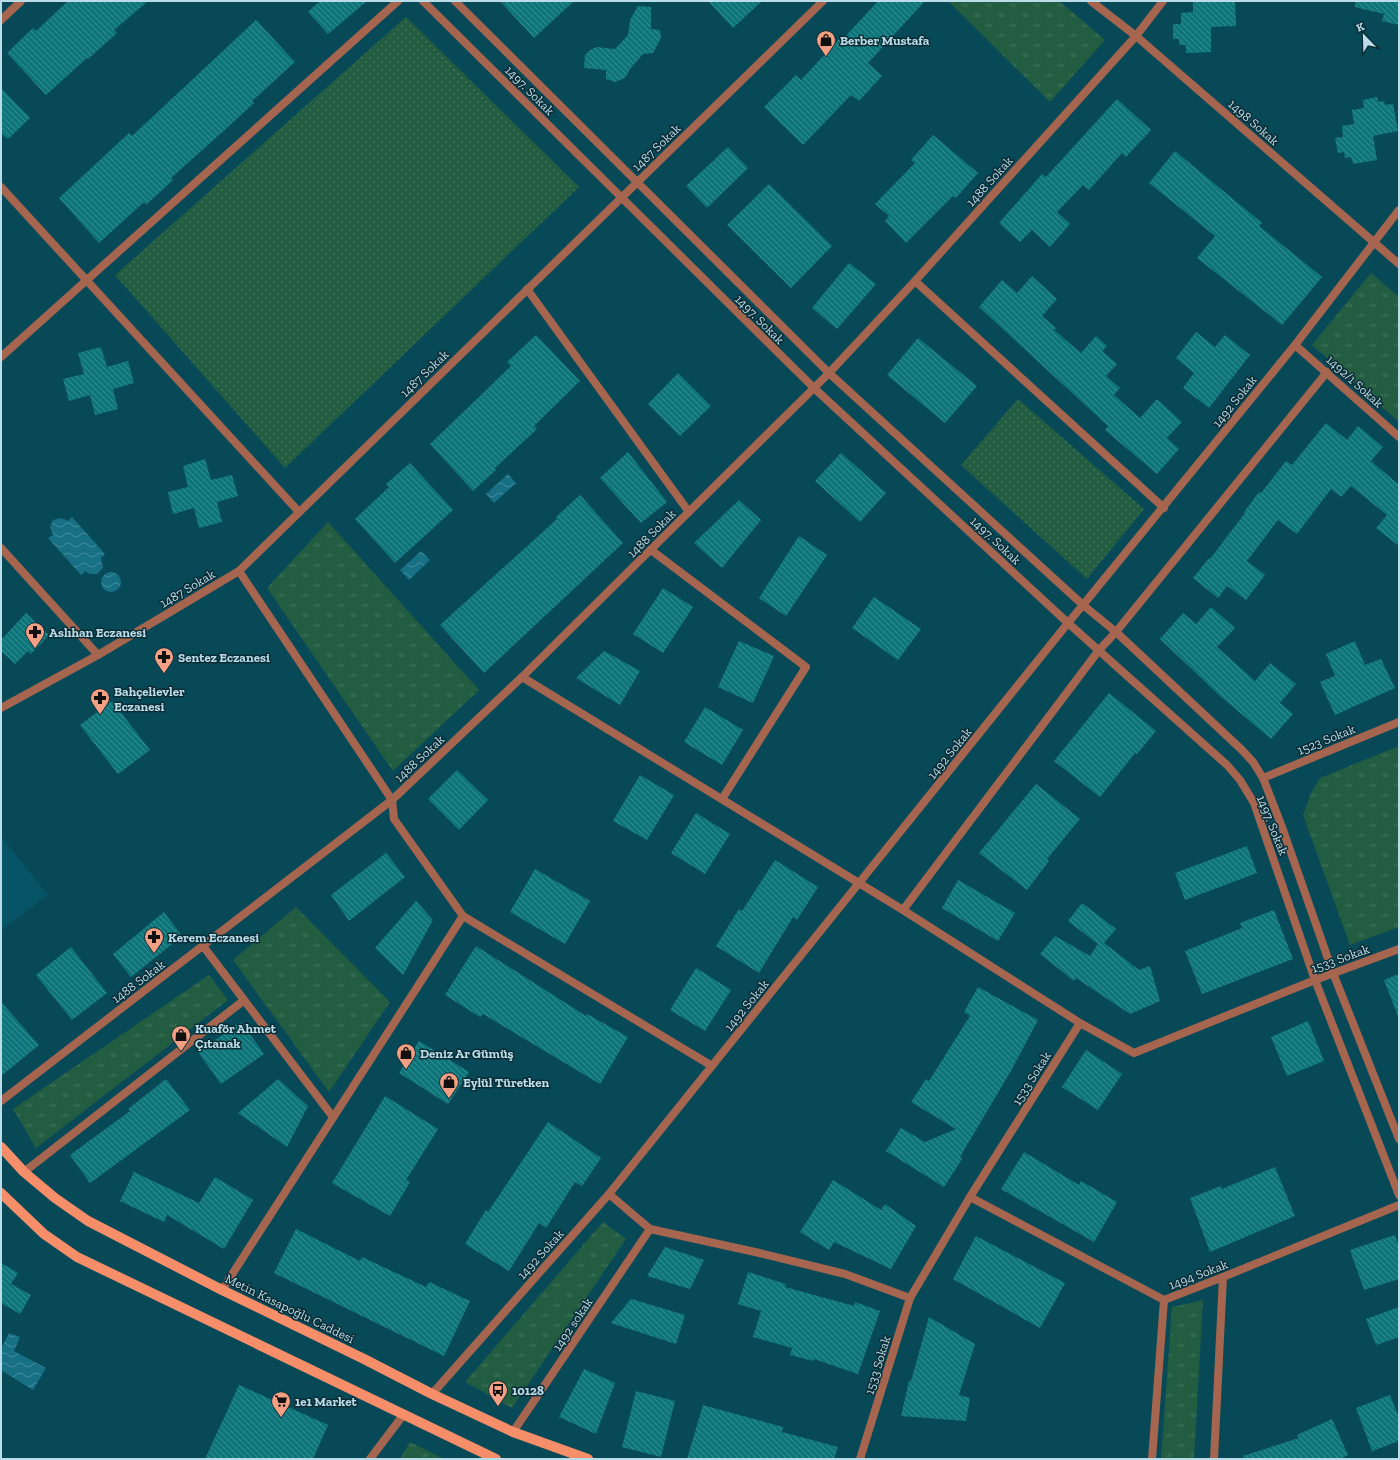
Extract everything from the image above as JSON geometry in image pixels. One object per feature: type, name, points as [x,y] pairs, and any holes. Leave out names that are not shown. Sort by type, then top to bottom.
[{"type":"main road","name":"Metin Kasapoğlu Caddesi","points":[[1,1147],[24,1172],[55,1198],[88,1221],[222,1290],[432,1394],[513,1432],[588,1459]]},
{"type":"main road","points":[[1,1193],[44,1234],[77,1257],[404,1414],[494,1459]]},
{"type":"street","points":[[1,20],[21,1]]},
{"type":"street","points":[[1,357],[398,1]]},
{"type":"street","name":"1497. Sokak","points":[[423,1],[814,388],[1068,623],[1227,765],[1240,780],[1254,803],[1315,980],[1399,1195]]},
{"type":"street","name":"1497. Sokak","points":[[455,1],[636,183],[829,373],[1083,605],[1116,632],[1253,762],[1263,778],[1282,827],[1333,973],[1399,1139]]},
{"type":"street","name":"1487 Sokak","points":[[1,708],[98,655],[239,571],[823,1]]},
{"type":"street","name":"1498 Sokak","points":[[1091,1],[1136,36],[1375,241],[1399,264]]},
{"type":"street","name":"1488 Sokak","points":[[1,1101],[392,800],[522,677],[829,373],[915,282],[1136,36],[1163,1]]},
{"type":"street","points":[[1,187],[299,512]]},
{"type":"street","name":"1492 Sokak","points":[[432,1394],[609,1194],[1068,623],[1164,508],[1295,345],[1399,210]]},
{"type":"street","points":[[915,282],[1164,508]]},
{"type":"street","points":[[527,289],[689,512]]},
{"type":"street","name":"1492/1 Sokak","points":[[1295,345],[1399,437]]},
{"type":"street","points":[[903,910],[1099,650],[1116,632],[1327,372]]},
{"type":"street","points":[[1,548],[98,655]]},
{"type":"street","points":[[651,550],[806,667],[722,799]]},
{"type":"street","points":[[239,571],[392,800],[394,819],[463,916],[712,1066]]},
{"type":"street","points":[[522,677],[903,910],[1080,1023]]},
{"type":"street","name":"1523 Sokak","points":[[1263,778],[1399,722]]},
{"type":"street","points":[[222,1290],[463,916]]},
{"type":"street","points":[[203,946],[243,1001],[333,1117]]},
{"type":"street","name":"1533 Sokak","points":[[860,1459],[910,1298],[970,1197],[1080,1023],[1134,1053],[1315,980],[1399,949]]},
{"type":"street","points":[[24,1172],[243,1001]]},
{"type":"street","points":[[609,1194],[650,1229],[845,1274],[910,1298]]},
{"type":"street","name":"1494 Sokak","points":[[970,1197],[1164,1300],[1399,1205]]},
{"type":"street","name":"1492 sokak","points":[[513,1432],[650,1229]]},
{"type":"street","points":[[1214,1459],[1223,1277]]},
{"type":"street","points":[[1152,1459],[1164,1300]]},
{"type":"street","points":[[370,1459],[404,1414]]},
{"type":"shaded area","points":[[1,837],[48,895],[1,930]]},
{"type":"green space","points":[[948,1],[1059,1],[1105,40],[1050,102]]},
{"type":"green space","points":[[406,17],[579,187],[285,468],[115,275]]},
{"type":"green space","points":[[1371,273],[1399,297],[1399,422],[1312,345]]},
{"type":"green space","points":[[1018,399],[1144,509],[1087,579],[961,465]]},
{"type":"green space","points":[[328,522],[479,690],[393,771],[267,588]]},
{"type":"green space","points":[[1399,746],[1399,927],[1350,945],[1303,815],[1311,793],[1320,778]]},
{"type":"green space","points":[[296,907],[390,1002],[329,1092],[233,960]]},
{"type":"green space","points":[[209,975],[228,1000],[36,1148],[13,1109]]},
{"type":"green space","points":[[603,1222],[626,1239],[512,1408],[465,1382]]},
{"type":"green space","points":[[1203,1300],[1194,1459],[1161,1459],[1172,1307]]},
{"type":"green space","points":[[410,1442],[444,1459],[400,1459]]},
{"type":"water","points":[[508,474],[516,483],[494,503],[486,494]]},
{"type":"water","points":[[72,517],[105,554],[101,558],[103,568],[97,574],[90,574],[85,571],[81,575],[48,538],[53,535],[50,527],[53,520],[61,518],[68,521]]},
{"type":"water","points":[[421,551],[430,560],[409,580],[400,570]]},
{"type":"water","points":[[111,572],[118,575],[121,582],[118,589],[111,592],[104,589],[101,582],[104,575]]},
{"type":"water","points":[[9,1333],[20,1337],[14,1351],[46,1368],[33,1390],[1,1370],[1,1349]]},
{"type":"building","points":[[68,1],[148,1],[114,30],[117,33],[46,95],[7,53],[33,28],[36,31]]},
{"type":"building","points":[[320,1],[367,1],[328,34],[308,12]]},
{"type":"building","points":[[500,1],[574,1],[534,38]]},
{"type":"building","points":[[708,1],[762,1],[733,28]]},
{"type":"building","points":[[878,1],[925,1],[868,63],[882,76],[859,101],[851,95],[803,145],[764,107],[796,75],[801,80],[840,38],[842,40]]},
{"type":"building","points":[[1193,1],[1235,1],[1236,26],[1211,27],[1211,52],[1186,53],[1186,45],[1179,45],[1179,39],[1173,39],[1173,24],[1181,24],[1181,13],[1193,12]]},
{"type":"building","points":[[1355,1],[1399,1],[1399,25],[1382,21],[1384,14],[1355,7]]},
{"type":"building","points":[[638,6],[651,7],[651,29],[660,30],[661,38],[653,53],[643,54],[630,69],[625,78],[615,82],[606,79],[606,70],[584,68],[585,55],[590,50],[597,47],[615,49],[628,35],[630,20]]},
{"type":"building","points":[[256,20],[295,62],[252,101],[254,103],[171,178],[173,180],[146,205],[144,202],[99,243],[59,198],[129,133],[132,136]]},
{"type":"building","points":[[1,88],[30,118],[8,139],[1,133]]},
{"type":"building","points":[[1377,97],[1378,102],[1384,101],[1385,105],[1393,104],[1398,131],[1373,136],[1377,160],[1353,164],[1351,157],[1345,158],[1344,152],[1338,153],[1335,138],[1343,137],[1342,126],[1354,124],[1352,110],[1364,108],[1363,100]]},
{"type":"building","points":[[1117,99],[1151,130],[1126,157],[1122,153],[1089,190],[1083,185],[1057,212],[1070,224],[1050,247],[1032,230],[1020,242],[999,223],[1042,174],[1046,177]]},
{"type":"building","points":[[933,135],[978,173],[956,198],[953,196],[906,243],[885,221],[889,216],[875,204],[915,163],[911,160]]},
{"type":"building","points":[[728,147],[748,168],[707,208],[686,186]]},
{"type":"building","points":[[1175,151],[1262,223],[1259,226],[1322,277],[1282,325],[1197,258],[1215,236],[1149,183]]},
{"type":"building","points":[[769,184],[832,246],[791,288],[727,225]]},
{"type":"building","points":[[849,263],[876,284],[837,329],[812,308]]},
{"type":"building","points":[[1032,276],[1057,299],[1042,316],[1056,328],[1054,330],[1081,353],[1096,336],[1107,346],[1102,351],[1117,364],[1106,376],[1120,388],[1114,395],[1140,418],[1157,399],[1182,422],[1167,438],[1179,449],[1157,474],[1105,430],[1108,426],[979,307],[1002,280],[1017,293]]},
{"type":"building","points":[[1196,332],[1215,347],[1225,335],[1250,355],[1209,408],[1183,388],[1194,373],[1176,358]]},
{"type":"building","points":[[536,335],[580,381],[534,426],[537,429],[495,468],[496,470],[473,491],[430,444],[511,366],[507,362]]},
{"type":"building","points":[[918,338],[977,386],[945,423],[887,375]]},
{"type":"building","points":[[101,347],[107,367],[128,361],[134,383],[113,389],[118,409],[95,415],[90,395],[69,401],[63,379],[84,374],[78,353]]},
{"type":"building","points":[[678,373],[711,406],[680,436],[648,404]]},
{"type":"building","points":[[1326,423],[1347,440],[1358,426],[1383,447],[1371,461],[1399,485],[1399,546],[1376,528],[1387,515],[1351,486],[1341,497],[1331,489],[1297,534],[1278,520],[1247,561],[1265,575],[1246,600],[1227,586],[1218,598],[1193,578],[1209,558],[1210,559],[1259,492],[1261,493],[1286,461],[1292,465]]},
{"type":"building","points":[[628,452],[667,502],[641,523],[600,478]]},
{"type":"building","points":[[841,453],[886,493],[860,522],[815,481]]},
{"type":"building","points":[[205,459],[211,480],[232,475],[238,496],[217,502],[222,522],[199,528],[194,508],[173,514],[168,492],[188,487],[183,466]]},
{"type":"building","points":[[410,463],[453,510],[395,563],[355,519],[389,487],[386,484]]},
{"type":"building","points":[[580,495],[623,543],[484,673],[440,625],[557,519],[556,517]]},
{"type":"building","points":[[739,500],[761,520],[722,568],[694,543]]},
{"type":"building","points":[[799,536],[827,555],[786,616],[759,598]]},
{"type":"building","points":[[663,588],[693,607],[663,653],[633,634]]},
{"type":"building","points":[[874,597],[921,629],[898,660],[852,628]]},
{"type":"building","points":[[1211,607],[1235,628],[1217,647],[1255,681],[1270,663],[1296,684],[1280,703],[1293,714],[1271,739],[1219,695],[1160,639],[1183,613],[1196,624]]},
{"type":"building","points":[[26,613],[49,635],[31,654],[28,651],[15,664],[1,651],[1,640]]},
{"type":"building","points":[[739,641],[774,656],[753,703],[718,687]]},
{"type":"building","points":[[1355,641],[1365,665],[1381,659],[1395,688],[1335,715],[1320,682],[1335,676],[1326,654]]},
{"type":"building","points":[[604,651],[640,671],[620,705],[576,678]]},
{"type":"building","points":[[1109,693],[1156,731],[1137,754],[1135,753],[1100,797],[1054,761]]},
{"type":"building","points":[[112,701],[150,750],[118,774],[80,725]]},
{"type":"building","points":[[705,707],[743,730],[722,765],[684,742]]},
{"type":"building","points":[[457,770],[488,800],[459,830],[428,799]]},
{"type":"building","points":[[640,775],[674,795],[647,840],[613,821]]},
{"type":"building","points":[[1036,784],[1080,819],[1047,859],[1049,861],[1027,890],[979,853]]},
{"type":"building","points":[[696,813],[730,834],[705,874],[671,853]]},
{"type":"building","points":[[1247,846],[1257,873],[1185,900],[1175,873]]},
{"type":"building","points":[[386,853],[405,877],[349,921],[331,895]]},
{"type":"building","points":[[775,860],[818,887],[797,920],[793,917],[759,973],[716,946],[739,909],[742,911]]},
{"type":"building","points":[[535,869],[590,901],[565,944],[510,912]]},
{"type":"building","points":[[958,880],[1015,913],[998,941],[942,908]]},
{"type":"building","points":[[416,901],[433,920],[403,975],[375,948]]},
{"type":"building","points":[[1082,903],[1116,929],[1104,943],[1139,970],[1150,966],[1160,1001],[1130,1014],[1076,978],[1074,981],[1040,954],[1055,936],[1090,956],[1098,944],[1068,921]]},
{"type":"building","points":[[1274,910],[1293,959],[1202,994],[1185,951],[1242,928],[1240,923]]},
{"type":"building","points":[[164,912],[182,936],[131,977],[113,954]]},
{"type":"building","points":[[476,946],[586,1016],[587,1014],[628,1037],[600,1084],[483,1014],[480,1017],[445,995]]},
{"type":"building","points":[[71,947],[107,993],[72,1020],[36,975]]},
{"type":"building","points":[[696,968],[731,990],[705,1031],[670,1010]]},
{"type":"building","points":[[1399,974],[1399,1016],[1398,1016],[1384,980]]},
{"type":"building","points":[[978,987],[1038,1020],[1012,1069],[960,1157],[962,1159],[944,1187],[886,1151],[901,1128],[925,1142],[956,1129],[911,1102],[926,1079],[929,1081],[970,1016],[964,1012]]},
{"type":"building","points":[[1,1002],[39,1045],[1,1076]]},
{"type":"building","points":[[1308,1021],[1324,1061],[1287,1076],[1271,1037]]},
{"type":"building","points":[[241,1022],[264,1054],[221,1084],[198,1052]]},
{"type":"building","points":[[419,1041],[469,1072],[448,1104],[399,1073]]},
{"type":"building","points":[[1086,1050],[1122,1074],[1098,1110],[1062,1087]]},
{"type":"building","points":[[166,1079],[190,1110],[90,1183],[70,1155],[130,1111],[128,1109]]},
{"type":"building","points":[[278,1079],[308,1106],[287,1147],[238,1113]]},
{"type":"building","points":[[385,1096],[438,1129],[406,1180],[410,1182],[390,1216],[332,1183]]},
{"type":"building","points":[[548,1122],[601,1158],[582,1186],[575,1182],[546,1228],[539,1223],[509,1271],[465,1244],[486,1210],[488,1212]]},
{"type":"building","points":[[1024,1152],[1079,1185],[1081,1181],[1117,1202],[1094,1242],[1001,1189]]},
{"type":"building","points":[[1275,1167],[1295,1216],[1210,1252],[1190,1198],[1221,1186],[1222,1189]]},
{"type":"building","points":[[134,1172],[199,1203],[215,1177],[253,1200],[224,1249],[167,1215],[164,1222],[120,1201]]},
{"type":"building","points":[[833,1180],[881,1210],[885,1204],[916,1226],[891,1269],[834,1242],[829,1250],[800,1232]]},
{"type":"building","points":[[296,1229],[360,1261],[362,1257],[426,1287],[429,1282],[470,1301],[444,1356],[274,1273]]},
{"type":"building","points":[[1395,1235],[1399,1247],[1399,1279],[1364,1290],[1350,1250]]},
{"type":"building","points":[[976,1236],[1065,1283],[1040,1328],[953,1279]]},
{"type":"building","points":[[665,1247],[704,1260],[690,1289],[647,1276]]},
{"type":"building","points":[[1,1263],[18,1273],[11,1284],[31,1295],[20,1314],[1,1303]]},
{"type":"building","points":[[748,1272],[786,1284],[785,1287],[854,1306],[855,1302],[880,1311],[858,1374],[814,1359],[813,1361],[790,1355],[792,1348],[753,1337],[761,1311],[738,1304]]},
{"type":"building","points":[[631,1299],[685,1315],[676,1344],[611,1323]]},
{"type":"building","points":[[1399,1307],[1399,1337],[1376,1345],[1366,1319]]},
{"type":"building","points":[[929,1317],[975,1344],[959,1395],[970,1398],[966,1421],[901,1416],[909,1381],[911,1381]]},
{"type":"building","points":[[584,1369],[615,1383],[596,1434],[559,1417]]},
{"type":"building","points":[[239,1385],[328,1425],[313,1459],[205,1459]]},
{"type":"building","points":[[636,1391],[675,1401],[661,1457],[622,1447]]},
{"type":"building","points":[[1390,1395],[1399,1418],[1399,1441],[1372,1451],[1356,1408]]},
{"type":"building","points":[[703,1405],[783,1427],[782,1432],[838,1447],[834,1459],[687,1459]]},
{"type":"building","points":[[1332,1419],[1348,1455],[1340,1459],[1244,1459],[1243,1456],[1299,1438],[1297,1435]]},
{"type":"place","name":"Berber Mustafa","points":[[826,57]]},
{"type":"place","name":"Aslıhan Eczanesi","points":[[35,649]]},
{"type":"place","name":"Sentez Eczanesi","points":[[164,674]]},
{"type":"place","name":"Bahçelievler Eczanesi","points":[[100,715]]},
{"type":"place","name":"Kerem Eczanesi","points":[[154,954]]},
{"type":"place","name":"Kuaför Ahmet Çıtanak","points":[[181,1052]]},
{"type":"place","name":"Deniz Ar Gümüş","points":[[406,1070]]},
{"type":"place","name":"Eylül Türetken","points":[[449,1099]]},
{"type":"place","name":"10128","points":[[498,1407]]},
{"type":"place","name":"1e1 Market","points":[[281,1418]]}]
